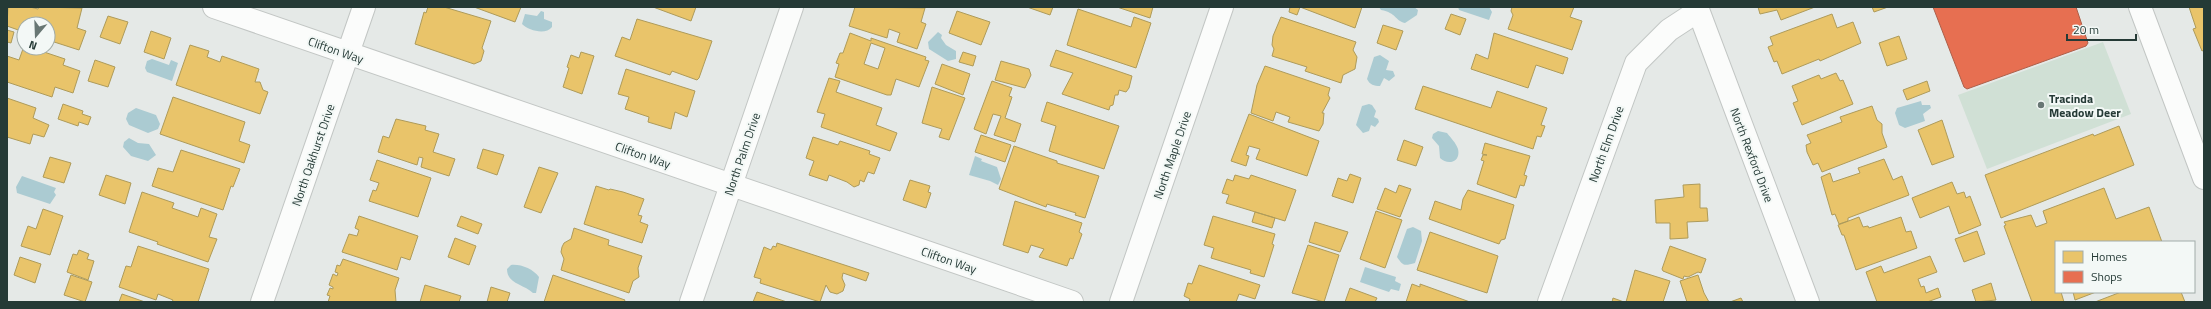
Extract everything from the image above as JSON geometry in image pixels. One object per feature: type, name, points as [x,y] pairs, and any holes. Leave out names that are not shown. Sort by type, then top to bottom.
[{"type":"street","name":"Clifton Way","points":[[214,7],[1072,302]]},
{"type":"street","name":"North Oakhurst Drive","points":[[262,302],[364,7]]},
{"type":"street","name":"North Palm Drive","points":[[691,302],[792,7]]},
{"type":"street","name":"North Maple Drive","points":[[1122,302],[1222,7]]},
{"type":"street","points":[[2140,7],[2204,178]]},
{"type":"street","name":"North Elm Drive","points":[[1549,302],[1636,64],[1669,30],[1697,9]]},
{"type":"street","name":"North Rexford Drive","points":[[1697,9],[1808,302]]},
{"type":"green space","points":[[2103,42],[2131,114],[1987,169],[1958,95]]},
{"type":"water","points":[[1379,7],[1414,7],[1418,10],[1417,15],[1405,23],[1401,22],[1390,13],[1381,10]]},
{"type":"water","points":[[1458,7],[1489,7],[1492,12],[1489,20],[1459,10]]},
{"type":"water","points":[[541,11],[544,12],[544,19],[552,22],[552,27],[546,31],[537,31],[529,29],[522,24],[525,14],[537,16]]},
{"type":"water","points":[[938,32],[942,35],[941,38],[946,45],[956,51],[956,59],[948,61],[929,49],[928,42]]},
{"type":"water","points":[[1380,55],[1389,61],[1386,70],[1393,71],[1395,76],[1389,81],[1384,78],[1380,86],[1376,86],[1371,84],[1367,79],[1374,57]]},
{"type":"water","points":[[152,59],[169,65],[171,60],[178,63],[172,81],[147,72],[145,68],[147,61]]},
{"type":"water","points":[[1921,101],[1922,105],[1930,105],[1931,108],[1923,114],[1925,121],[1905,128],[1899,125],[1895,113],[1897,108]]},
{"type":"water","points":[[1369,104],[1372,105],[1376,111],[1374,117],[1378,119],[1379,122],[1375,127],[1371,125],[1369,131],[1363,133],[1356,125],[1362,106]]},
{"type":"water","points":[[136,108],[156,115],[160,124],[158,129],[148,133],[129,125],[126,119],[128,113]]},
{"type":"water","points":[[1438,131],[1447,133],[1457,147],[1458,157],[1456,160],[1447,162],[1440,158],[1439,146],[1432,138],[1433,134]]},
{"type":"water","points":[[129,138],[138,143],[149,144],[156,155],[148,161],[131,156],[123,147],[124,142]]},
{"type":"water","points":[[975,156],[982,159],[981,161],[997,167],[1001,179],[998,185],[969,175]]},
{"type":"water","points":[[22,176],[56,188],[54,192],[56,195],[50,204],[17,193],[16,187]]},
{"type":"water","points":[[1413,227],[1421,231],[1422,241],[1415,263],[1408,265],[1401,262],[1397,257],[1407,229]]},
{"type":"water","points":[[511,265],[523,266],[530,269],[539,277],[536,293],[533,293],[510,278],[507,269]]},
{"type":"water","points":[[1365,267],[1396,277],[1395,281],[1401,284],[1399,291],[1391,289],[1389,292],[1360,282]]},
{"type":"building: Homes","points":[[8,7],[30,7],[38,9],[39,7],[82,8],[77,28],[86,31],[79,50],[56,43],[56,16],[16,16],[16,29],[7,26]]},
{"type":"building: Homes","points":[[428,7],[444,7],[491,21],[482,48],[484,51],[481,61],[474,64],[415,44],[424,12],[426,13]]},
{"type":"building: Homes","points":[[474,7],[521,7],[515,22]]},
{"type":"building: Homes","points":[[653,7],[696,7],[691,21]]},
{"type":"building: Homes","points":[[855,7],[925,8],[921,22],[926,24],[917,49],[897,42],[900,33],[889,29],[887,38],[849,26]]},
{"type":"building: Homes","points":[[1027,7],[1053,7],[1050,15]]},
{"type":"building: Homes","points":[[1117,7],[1153,7],[1150,18]]},
{"type":"building: Homes","points":[[1290,7],[1300,7],[1297,15],[1289,12]]},
{"type":"building: Homes","points":[[1300,7],[1362,7],[1355,28]]},
{"type":"building: Homes","points":[[1512,7],[1574,7],[1570,17],[1582,21],[1572,50],[1508,29],[1513,15],[1511,11]]},
{"type":"building: Homes","points":[[1758,7],[1815,7],[1781,20],[1777,10],[1760,14]]},
{"type":"building: Homes","points":[[1872,7],[1888,7],[1874,12]]},
{"type":"building: Homes","points":[[2189,7],[2204,7],[2204,50],[2202,51],[2193,29],[2196,28]]},
{"type":"building: Homes","points":[[1078,9],[1131,27],[1134,17],[1151,23],[1136,68],[1067,45]]},
{"type":"building: Homes","points":[[957,11],[990,22],[981,45],[949,33]]},
{"type":"building: Homes","points":[[1451,14],[1466,19],[1460,35],[1445,29]]},
{"type":"building: Homes","points":[[1832,14],[1837,28],[1853,22],[1861,43],[1820,61],[1819,59],[1782,74],[1777,61],[1774,62],[1768,47],[1773,45],[1770,37]]},
{"type":"building: Homes","points":[[108,16],[128,22],[120,44],[100,37]]},
{"type":"building: Homes","points":[[1281,17],[1356,42],[1353,50],[1357,57],[1355,69],[1343,75],[1341,83],[1305,71],[1307,67],[1272,56],[1274,49],[1272,45],[1273,36]]},
{"type":"building: Homes","points":[[637,19],[712,41],[699,78],[697,80],[672,71],[670,75],[615,56],[622,37],[630,40]]},
{"type":"building: Homes","points":[[1383,25],[1403,31],[1396,50],[1377,43]]},
{"type":"building: Homes","points":[[7,30],[14,32],[11,43],[7,42]]},
{"type":"building: Homes","points":[[151,31],[171,38],[164,59],[144,52]]},
{"type":"building: Homes","points":[[850,33],[871,41],[871,38],[926,57],[925,60],[929,61],[919,87],[896,79],[891,95],[887,95],[835,77],[839,64],[836,63],[840,53],[843,53]],"holes":[[[871,43],[885,48],[878,69],[864,64]]]},
{"type":"building: Homes","points":[[1494,33],[1568,58],[1563,74],[1536,65],[1528,88],[1471,69],[1476,54],[1488,59]]},
{"type":"building: Homes","points":[[1899,36],[1907,59],[1887,66],[1879,43]]},
{"type":"building: Homes","points":[[190,45],[209,51],[207,57],[220,62],[222,56],[259,69],[255,82],[260,82],[263,90],[268,92],[260,114],[176,85]]},
{"type":"building: Homes","points":[[1056,50],[1132,76],[1129,88],[1126,92],[1119,90],[1118,95],[1115,95],[1113,105],[1110,106],[1109,110],[1062,94],[1073,73],[1050,66]]},
{"type":"building: Homes","points":[[581,52],[594,56],[582,94],[563,87],[569,68],[567,67],[571,55],[579,58]]},
{"type":"building: Homes","points":[[963,52],[976,56],[973,66],[959,62]]},
{"type":"building: Homes","points":[[7,56],[19,60],[20,56],[56,56],[65,59],[63,65],[80,71],[73,93],[55,87],[52,97],[7,82]]},
{"type":"building: Homes","points":[[95,60],[115,67],[108,87],[88,81]]},
{"type":"building: Homes","points":[[1001,61],[1029,69],[1031,75],[1025,88],[995,80]]},
{"type":"building: Homes","points":[[942,64],[970,74],[963,95],[935,84]]},
{"type":"building: Homes","points":[[1265,66],[1330,88],[1328,95],[1330,98],[1322,113],[1324,113],[1323,124],[1319,131],[1288,122],[1290,117],[1276,112],[1273,121],[1251,113],[1257,85]]},
{"type":"building: Homes","points":[[626,69],[695,91],[687,117],[675,112],[671,129],[648,122],[649,117],[625,109],[629,97],[618,94]]},
{"type":"building: Homes","points":[[1836,73],[1840,81],[1843,80],[1853,104],[1802,125],[1793,103],[1798,101],[1792,86],[1819,75],[1821,79]]},
{"type":"building: Homes","points":[[829,78],[840,81],[836,92],[882,108],[876,125],[897,133],[890,151],[821,127],[825,114],[817,112]]},
{"type":"building: Homes","points":[[992,81],[1012,88],[1009,96],[1012,97],[1005,118],[1021,124],[1015,142],[994,135],[1001,116],[993,114],[986,134],[974,129]]},
{"type":"building: Homes","points":[[1927,81],[1930,91],[1907,100],[1903,90]]},
{"type":"building: Homes","points":[[1423,86],[1491,108],[1497,91],[1547,108],[1541,125],[1545,126],[1541,137],[1537,136],[1533,149],[1415,109]]},
{"type":"building: Homes","points":[[932,87],[965,98],[949,140],[939,137],[942,129],[922,123]]},
{"type":"building: Homes","points":[[173,97],[245,122],[239,141],[250,145],[244,163],[160,134]]},
{"type":"building: Homes","points":[[7,98],[36,108],[33,118],[49,125],[44,137],[33,134],[30,144],[7,137]]},
{"type":"building: Homes","points":[[1047,102],[1119,126],[1104,169],[1049,151],[1056,126],[1041,121]]},
{"type":"building: Homes","points":[[63,104],[83,111],[82,114],[91,117],[88,125],[79,122],[78,126],[58,119]]},
{"type":"building: Homes","points":[[1872,106],[1877,120],[1882,124],[1882,133],[1887,147],[1822,172],[1818,163],[1813,165],[1807,152],[1806,145],[1811,143],[1807,135],[1842,122],[1840,117]]},
{"type":"building: Homes","points":[[1249,114],[1319,141],[1307,176],[1256,159],[1260,149],[1249,146],[1246,155],[1249,156],[1246,166],[1231,161]]},
{"type":"building: Homes","points":[[396,119],[426,126],[425,130],[439,134],[433,152],[455,159],[449,176],[421,167],[423,158],[419,157],[417,165],[378,152],[383,136],[389,138]]},
{"type":"building: Homes","points":[[1942,120],[1954,157],[1932,165],[1918,130]]},
{"type":"building: Homes","points":[[2119,126],[2134,165],[2001,218],[1985,175],[2093,134],[2094,136]]},
{"type":"building: Homes","points":[[981,135],[1011,145],[1005,162],[975,152]]},
{"type":"building: Homes","points":[[813,137],[838,145],[840,141],[870,151],[869,154],[880,158],[874,174],[868,172],[864,182],[860,180],[859,185],[854,187],[847,182],[829,175],[827,181],[809,175],[814,161],[806,158]]},
{"type":"building: Homes","points":[[1404,140],[1423,147],[1416,166],[1397,160]]},
{"type":"building: Homes","points":[[1485,143],[1530,156],[1524,175],[1527,176],[1524,186],[1520,185],[1516,198],[1477,184],[1484,161],[1481,160],[1483,155],[1487,155],[1482,154]]},
{"type":"building: Homes","points":[[1014,146],[1057,161],[1057,163],[1099,176],[1085,218],[1075,215],[1076,213],[1047,204],[1046,207],[999,189]]},
{"type":"building: Homes","points":[[483,149],[504,155],[497,175],[477,168]]},
{"type":"building: Homes","points":[[181,150],[240,169],[233,187],[231,186],[223,210],[152,186],[158,168],[173,172]]},
{"type":"building: Homes","points":[[50,157],[71,163],[64,183],[43,177]]},
{"type":"building: Homes","points":[[1884,159],[1893,180],[1902,176],[1909,195],[1848,218],[1848,221],[1839,224],[1835,214],[1832,215],[1821,177],[1830,173],[1833,182],[1860,173],[1858,168]]},
{"type":"building: Homes","points":[[377,160],[431,178],[418,217],[369,201],[373,190],[376,191],[379,183],[370,180]]},
{"type":"building: Homes","points":[[539,167],[558,173],[541,213],[524,207]]},
{"type":"building: Homes","points":[[1350,174],[1361,178],[1353,203],[1332,196],[1338,178],[1347,181]]},
{"type":"building: Homes","points":[[106,175],[131,183],[125,204],[99,195]]},
{"type":"building: Homes","points":[[1235,175],[1249,179],[1251,175],[1296,190],[1285,221],[1226,203],[1229,195],[1222,193],[1227,179],[1233,181]]},
{"type":"building: Homes","points":[[910,180],[930,186],[928,192],[931,193],[926,208],[903,200]]},
{"type":"building: Homes","points":[[1952,182],[1957,194],[1964,192],[1966,198],[1970,196],[1981,225],[1959,234],[1949,206],[1920,218],[1912,198]]},
{"type":"building: Homes","points":[[1700,184],[1700,208],[1707,208],[1708,221],[1687,222],[1688,238],[1670,239],[1670,223],[1656,223],[1655,200],[1684,197],[1683,185]]},
{"type":"building: Homes","points":[[1399,185],[1411,189],[1400,217],[1377,209],[1385,188],[1396,193]]},
{"type":"building: Homes","points":[[596,186],[623,192],[644,199],[638,215],[642,216],[640,222],[648,225],[642,243],[584,224]]},
{"type":"building: Homes","points":[[2104,188],[2116,219],[2149,207],[2162,241],[2055,241],[2055,293],[2061,293],[2064,302],[2032,302],[2004,226],[2006,225],[2004,222],[2031,215],[2036,227],[2047,223],[2043,211]]},
{"type":"building: Homes","points":[[1468,190],[1514,205],[1505,239],[1501,240],[1499,244],[1429,219],[1435,201],[1461,210],[1463,199]]},
{"type":"building: Homes","points":[[142,192],[174,203],[172,208],[198,217],[201,208],[217,214],[209,237],[217,239],[208,262],[157,244],[158,242],[129,232]]},
{"type":"building: Homes","points":[[1015,201],[1082,223],[1079,232],[1082,234],[1073,259],[1070,258],[1067,266],[1039,257],[1044,249],[1031,245],[1028,253],[1003,245]]},
{"type":"building: Homes","points":[[43,209],[63,216],[50,255],[21,246],[28,226],[36,229]]},
{"type":"building: Homes","points":[[1376,211],[1402,220],[1385,268],[1360,259]]},
{"type":"building: Homes","points":[[1255,212],[1275,218],[1272,228],[1252,222]]},
{"type":"building: Homes","points":[[359,216],[418,236],[410,260],[401,257],[397,270],[342,252],[349,234],[357,236],[359,230],[355,228]]},
{"type":"building: Homes","points":[[461,216],[482,224],[478,234],[457,226]]},
{"type":"building: Homes","points":[[1213,216],[1275,234],[1272,244],[1274,245],[1264,277],[1250,273],[1251,270],[1211,258],[1214,248],[1204,245]]},
{"type":"building: Homes","points":[[1859,217],[1863,227],[1868,226],[1869,228],[1901,217],[1906,232],[1911,231],[1917,248],[1856,270],[1844,235],[1842,235],[1838,225]]},
{"type":"building: Homes","points":[[1315,222],[1348,232],[1340,252],[1309,242]]},
{"type":"building: Homes","points":[[574,228],[609,240],[608,245],[642,256],[638,268],[639,277],[633,281],[629,293],[561,270],[564,259],[561,252],[562,247],[564,243],[571,239]]},
{"type":"building: Homes","points":[[1977,231],[1985,254],[1964,262],[1955,239]]},
{"type":"building: Homes","points":[[1430,232],[1498,256],[1487,293],[1417,270]]},
{"type":"building: Homes","points":[[455,238],[476,246],[469,265],[448,257]]},
{"type":"building: Homes","points":[[777,243],[869,273],[866,281],[843,273],[842,278],[845,285],[843,291],[837,294],[830,292],[826,285],[820,302],[760,283],[761,279],[754,277],[764,247],[771,250],[773,246],[776,247]]},
{"type":"building: Homes","points":[[1308,245],[1339,255],[1324,302],[1292,293]]},
{"type":"building: Homes","points":[[138,246],[209,269],[198,302],[172,302],[173,300],[158,294],[156,300],[119,287],[126,266],[131,267]]},
{"type":"building: Homes","points":[[1670,246],[1706,259],[1701,273],[1698,272],[1688,277],[1684,276],[1683,279],[1663,271],[1662,269]]},
{"type":"building: Homes","points":[[79,250],[89,254],[87,259],[94,261],[88,280],[67,272],[73,254],[77,255]]},
{"type":"building: Homes","points":[[1930,256],[1937,272],[1918,279],[1921,287],[1924,286],[1926,293],[1938,288],[1941,297],[1927,302],[1877,302],[1866,272],[1881,266],[1884,273]]},
{"type":"building: Homes","points":[[20,257],[41,264],[35,283],[14,275]]},
{"type":"building: Homes","points":[[343,259],[399,278],[395,290],[396,302],[328,302],[330,296],[327,295],[330,288],[333,289],[333,287],[329,285],[333,274],[337,276],[338,273],[335,272],[337,265],[340,266]]},
{"type":"building: Homes","points":[[1199,265],[1260,285],[1255,299],[1239,294],[1236,302],[1189,302],[1190,299],[1184,296],[1188,283],[1192,284]]},
{"type":"building: Homes","points":[[1635,270],[1670,281],[1663,302],[1626,302]]},
{"type":"building: Homes","points":[[71,275],[92,282],[85,302],[64,295]]},
{"type":"building: Homes","points":[[553,275],[625,300],[624,302],[544,302]]},
{"type":"building: Homes","points":[[1698,275],[1704,293],[1709,302],[1687,302],[1680,281]]},
{"type":"building: Homes","points":[[1991,283],[1996,300],[1976,302],[1972,290]]},
{"type":"building: Homes","points":[[1412,284],[1420,287],[1420,284],[1470,302],[1406,302]]},
{"type":"building: Homes","points":[[425,285],[461,296],[459,302],[420,302]]},
{"type":"building: Homes","points":[[491,287],[510,293],[507,302],[487,302]]},
{"type":"building: Homes","points":[[1350,288],[1377,298],[1375,302],[1345,302]]},
{"type":"building: Homes","points":[[757,292],[787,302],[753,302]]},
{"type":"building: Homes","points":[[2073,293],[2093,293],[2075,300]]},
{"type":"building: Homes","points":[[2118,293],[2181,293],[2185,302],[2095,302]]},
{"type":"building: Homes","points":[[122,294],[145,302],[119,302]]},
{"type":"building: Homes","points":[[1613,298],[1624,302],[1612,302]]},
{"type":"building: Homes","points":[[1741,298],[1743,302],[1730,302]]},
{"type":"building: Shops","points":[[1933,7],[2076,7],[2088,43],[2086,46],[1967,89],[1964,87]]},
{"type":"place","name":"Tracinda Meadow Deer","points":[[2041,105]]}]
